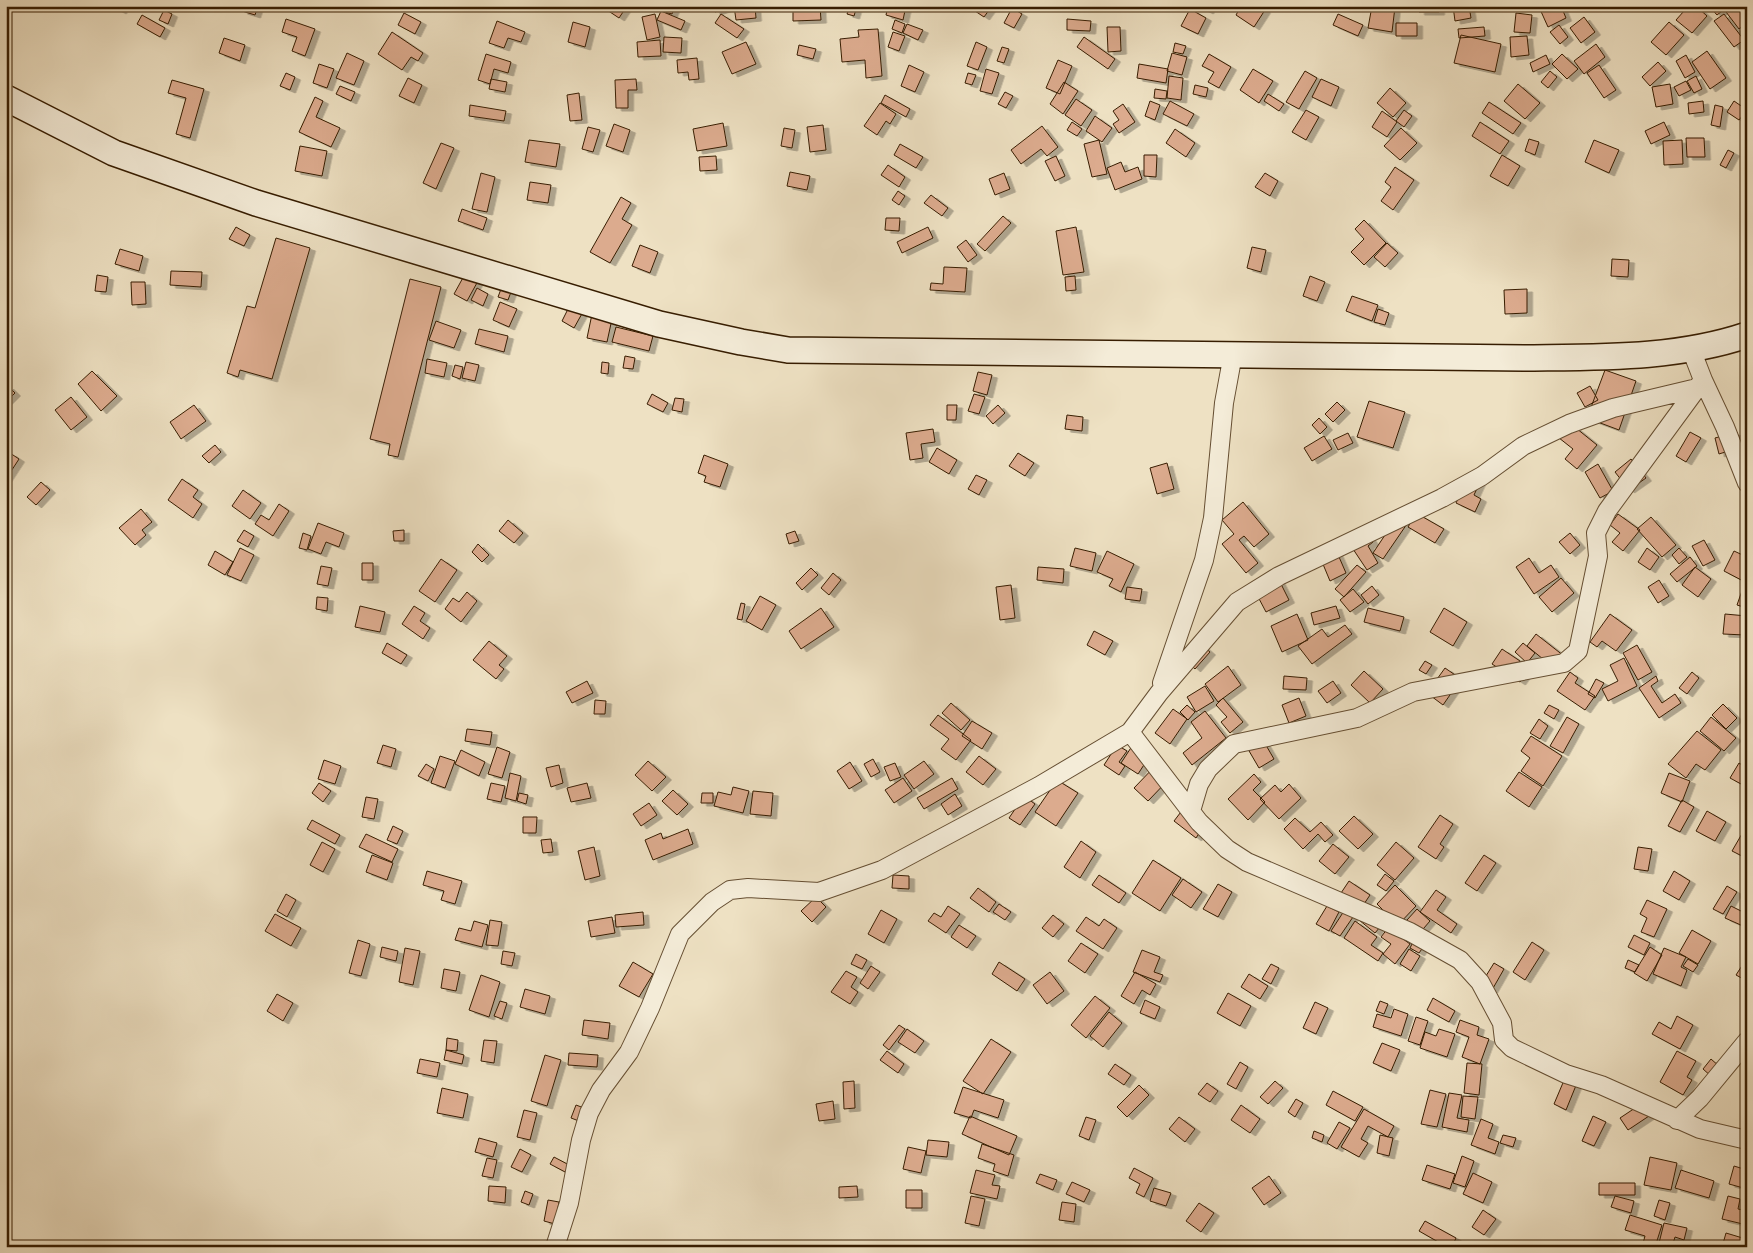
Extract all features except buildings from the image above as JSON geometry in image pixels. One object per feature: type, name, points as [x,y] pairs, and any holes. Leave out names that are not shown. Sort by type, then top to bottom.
[{"type":"main road","points":[[6,98],[114,154],[256,203],[659,324],[788,350],[1524,358],[1621,356],[1691,350],[1747,335]]},
{"type":"street","points":[[1691,350],[1700,384],[1725,427],[1747,483]]},
{"type":"street","points":[[1159,693],[1204,560],[1218,477],[1224,403],[1233,354]]},
{"type":"street","points":[[555,1247],[569,1204],[588,1113],[637,1034],[650,1008],[680,934],[712,902],[730,890],[748,888],[820,892],[882,870],[1039,786],[1130,732],[1159,693],[1237,602],[1279,576],[1442,498],[1482,476],[1524,446],[1569,424],[1613,408],[1700,384]]},
{"type":"street","points":[[1191,811],[1199,784],[1208,769],[1234,744],[1357,718],[1414,692],[1564,663],[1578,651],[1598,556],[1596,533],[1606,511],[1700,384]]},
{"type":"street","points":[[1130,732],[1191,811],[1227,849],[1247,862],[1392,924],[1460,960],[1480,982],[1502,1023],[1504,1040],[1512,1048],[1566,1074],[1601,1086],[1677,1120],[1700,1129],[1747,1140]]},
{"type":"street","points":[[1677,1120],[1700,1098],[1747,1041]]}]
